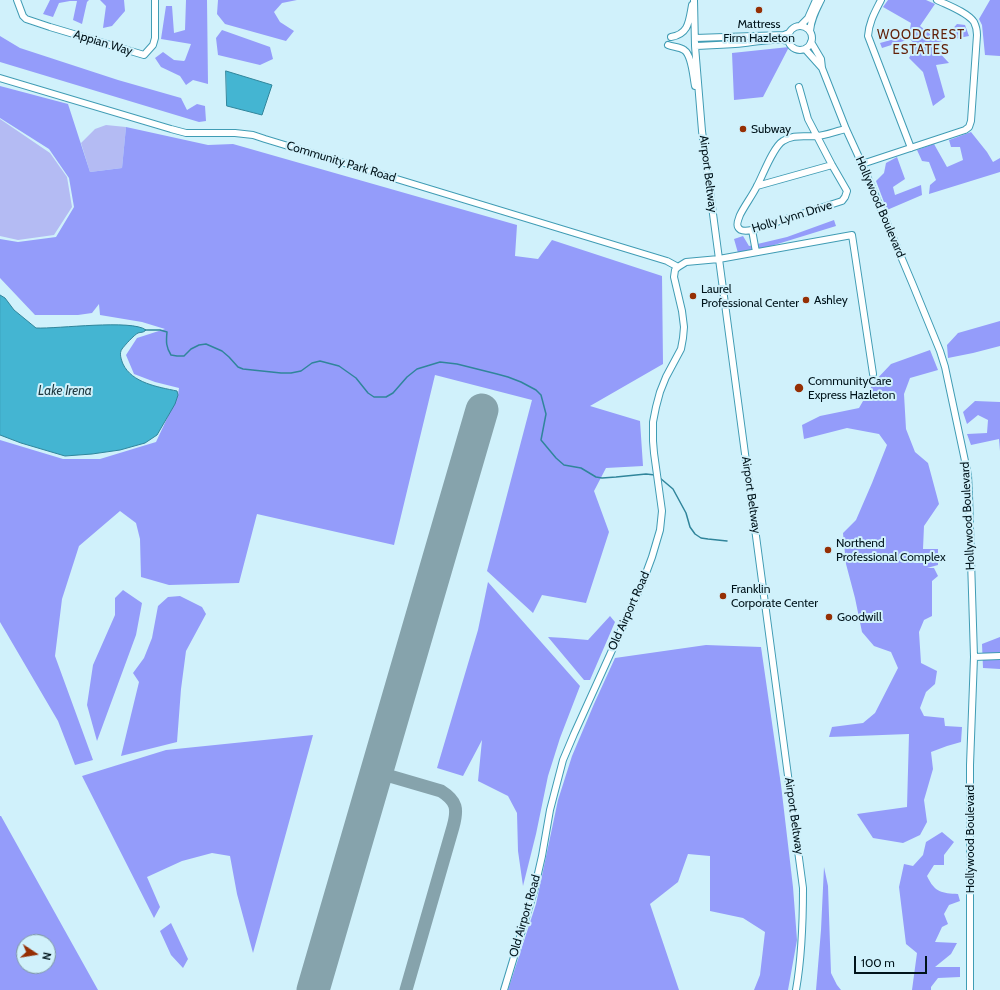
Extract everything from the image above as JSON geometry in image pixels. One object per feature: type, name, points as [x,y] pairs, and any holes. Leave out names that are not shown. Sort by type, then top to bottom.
[{"type":"street","name":"Appian Way","points":[[17,0],[23,16],[26,19],[144,55],[153,45],[155,38],[155,0]]},
{"type":"street","points":[[671,37],[678,36],[684,32],[694,0]]},
{"type":"street","name":"Airport Beltway","points":[[694,0],[695,46],[702,131],[804,888],[803,934],[796,990]]},
{"type":"street","points":[[695,38],[784,35],[793,28],[801,25],[808,18],[816,0]]},
{"type":"street","points":[[789,32],[788,41],[791,46],[802,50],[808,47],[812,36],[810,31],[811,22],[821,0]]},
{"type":"street","points":[[881,0],[870,22],[868,36],[911,148]]},
{"type":"street","points":[[862,164],[965,130],[969,127],[971,121],[977,35],[976,28],[974,22],[965,14],[937,0]]},
{"type":"street","points":[[801,25],[810,31]]},
{"type":"street","points":[[725,44],[728,41],[744,39],[746,36]]},
{"type":"street","points":[[695,46],[770,40],[788,41]]},
{"type":"street","name":"Hollywood Boulevard","points":[[811,42],[821,59],[822,68],[846,129],[914,285],[940,351],[945,367],[968,475],[974,657],[970,764],[970,990]]},
{"type":"street","points":[[668,45],[683,49],[688,54],[691,61],[698,118],[702,131]]},
{"type":"street","name":"Hollywood Boulevard","points":[[805,49],[822,68]]},
{"type":"street","name":"Community Park Road","points":[[0,78],[171,130],[186,133],[235,133],[265,138],[667,261],[678,267]]},
{"type":"street","name":"Holly Lynn Drive","points":[[757,186],[739,216],[737,224],[743,231],[752,230],[842,201],[845,197],[847,191],[808,119],[799,87]]},
{"type":"street","points":[[757,186],[775,150],[782,141],[791,137],[817,136],[846,129]]},
{"type":"street","points":[[757,186],[832,165]]},
{"type":"street","points":[[752,230],[756,252]]},
{"type":"street","points":[[678,267],[686,262],[719,259],[852,235],[873,374]]},
{"type":"street","name":"Old Airport Road","points":[[504,990],[534,891],[550,810],[563,760],[642,584],[660,530],[662,511],[654,453],[653,422],[660,392],[681,349],[683,338],[684,327],[682,311],[674,277],[674,272],[678,267]]},
{"type":"street","points":[[974,657],[1000,656]]},
{"type":"shaded area","points":[[50,0],[89,0],[87,2],[82,24],[73,20],[77,1],[59,3],[53,17],[43,14]]},
{"type":"shaded area","points":[[100,0],[124,0],[125,11],[112,26],[103,28],[106,6]]},
{"type":"shaded area","points":[[186,0],[207,0],[208,84],[193,80],[186,85],[180,76],[161,67],[155,58],[163,52],[174,60],[185,60],[191,44],[161,39],[166,6],[172,6],[174,33],[185,30]]},
{"type":"shaded area","points":[[218,0],[297,0],[282,3],[274,12],[280,22],[294,31],[286,41],[225,24],[217,14]]},
{"type":"shaded area","points":[[888,0],[926,0],[935,4],[920,26],[935,38],[946,36],[957,24],[965,25],[969,36],[938,42],[935,48],[949,63],[936,65],[945,97],[933,106],[923,72],[909,58],[916,46],[910,39],[882,48],[880,43],[909,35],[911,23],[883,7]]},
{"type":"shaded area","points":[[990,0],[1000,0],[1000,56],[985,55],[982,25],[979,19]]},
{"type":"shaded area","points":[[222,30],[270,47],[273,59],[260,65],[218,55],[216,38]]},
{"type":"shaded area","points":[[0,36],[20,48],[118,80],[181,98],[187,110],[197,104],[205,106],[206,121],[199,122],[0,62]]},
{"type":"shaded area","points":[[789,47],[763,97],[734,100],[732,53]]},
{"type":"shaded area","points":[[0,86],[68,104],[90,172],[122,168],[126,127],[208,145],[233,144],[517,225],[515,256],[538,259],[552,240],[662,276],[663,364],[590,406],[640,421],[643,466],[606,468],[594,491],[609,532],[586,603],[542,595],[533,613],[487,571],[532,400],[435,375],[394,545],[257,514],[239,583],[169,585],[141,577],[140,539],[136,523],[120,511],[79,546],[62,599],[55,656],[93,760],[75,765],[58,721],[0,622],[0,440],[63,459],[100,459],[156,442],[178,395],[179,388],[155,382],[134,374],[126,355],[137,338],[165,329],[142,322],[100,315],[99,304],[92,313],[78,315],[35,315],[0,278],[0,239],[18,242],[56,237],[74,207],[69,178],[49,149],[0,118]]},
{"type":"shaded area","points":[[0,119],[50,153],[67,177],[72,207],[54,235],[18,240],[0,236]]},
{"type":"shaded area","points":[[106,125],[126,127],[122,168],[90,172],[81,143],[95,129]]},
{"type":"shaded area","points":[[971,132],[993,162],[1000,158],[1000,172],[929,194],[930,185],[936,180],[929,162],[922,161],[917,150],[934,144],[947,167],[963,160],[960,147],[951,147],[949,140]]},
{"type":"shaded area","points":[[897,157],[905,179],[893,187],[895,195],[921,185],[922,195],[887,210],[876,181],[884,173],[886,163]]},
{"type":"shaded area","points":[[834,220],[836,226],[771,246],[738,253],[734,239],[743,236],[749,246],[787,237]]},
{"type":"shaded area","points":[[1000,321],[1000,346],[948,358],[947,345],[958,333]]},
{"type":"shaded area","points":[[930,350],[938,370],[910,378],[904,394],[906,429],[915,452],[928,463],[939,504],[924,526],[923,549],[938,549],[938,565],[927,568],[934,568],[938,576],[932,581],[932,616],[924,620],[919,632],[921,663],[937,671],[935,684],[926,692],[920,708],[924,716],[944,718],[945,726],[962,727],[961,742],[931,752],[933,769],[924,800],[927,822],[920,835],[903,843],[873,838],[857,814],[907,807],[909,734],[829,737],[832,727],[863,723],[875,713],[898,668],[891,652],[874,646],[862,632],[846,564],[843,533],[856,520],[887,445],[879,434],[847,428],[804,439],[802,425],[820,416],[859,408],[874,382],[891,364]]},
{"type":"shaded area","points":[[975,401],[1000,402],[1000,451],[999,439],[971,445],[967,434],[987,433],[988,420],[978,415],[967,424],[963,412]]},
{"type":"shaded area","points":[[488,582],[580,686],[560,738],[548,776],[523,886],[518,851],[517,813],[508,796],[478,781],[482,740],[463,776],[437,768],[478,630]]},
{"type":"shaded area","points":[[123,590],[142,603],[136,635],[97,741],[87,705],[93,665],[115,615],[115,598]]},
{"type":"shaded area","points":[[180,596],[202,607],[206,614],[186,651],[181,689],[177,742],[121,756],[139,682],[133,673],[144,658],[152,638],[158,606],[168,597]]},
{"type":"shaded area","points":[[610,616],[615,622],[590,680],[584,680],[548,637],[588,640]]},
{"type":"shaded area","points":[[1000,637],[1000,669],[983,668],[982,644]]},
{"type":"shaded area","points":[[706,645],[761,647],[781,785],[793,887],[797,940],[788,990],[754,990],[760,975],[765,932],[743,918],[710,911],[710,856],[688,854],[678,882],[650,904],[679,990],[508,990],[536,904],[558,800],[572,756],[615,658]]},
{"type":"shaded area","points":[[313,735],[253,953],[237,894],[230,856],[212,853],[182,861],[147,877],[160,907],[154,918],[82,776],[166,750]]},
{"type":"shaded area","points":[[0,816],[1,816],[98,990],[0,990]]},
{"type":"shaded area","points":[[942,832],[954,842],[944,855],[944,865],[934,865],[927,876],[936,889],[943,892],[958,894],[960,901],[949,905],[944,914],[948,924],[942,927],[935,942],[957,943],[951,954],[935,967],[960,967],[960,977],[938,978],[931,987],[931,990],[912,990],[917,953],[906,944],[899,887],[904,864],[913,866],[923,855],[926,842]]},
{"type":"shaded area","points":[[824,867],[828,886],[831,973],[841,990],[816,990]]},
{"type":"shaded area","points":[[171,923],[188,959],[183,968],[171,955],[160,931]]},
{"type":"water","points":[[226,71],[272,85],[262,115],[227,106]]},
{"type":"water","name":"Lake Irena","points":[[0,295],[5,298],[14,310],[36,328],[126,325],[146,330],[138,333],[123,347],[121,356],[123,364],[127,370],[139,380],[154,386],[177,391],[178,395],[175,404],[157,435],[145,443],[120,450],[65,456],[0,435]]},
{"type":"waterway","points":[[145,330],[160,330],[167,332],[166,339],[171,355],[184,356],[191,349],[199,345],[206,344],[222,351],[238,367],[243,369],[291,373],[301,371],[312,363],[320,361],[339,366],[356,378],[368,393],[374,397],[386,397],[393,393],[407,377],[417,369],[440,362],[457,364],[508,377],[536,390],[541,395],[546,414],[541,440],[564,465],[581,468],[596,477],[602,478],[646,474],[655,475]]},
{"type":"waterway","points":[[660,478],[673,489],[686,513],[690,527],[695,534],[701,538],[727,541]]},
{"type":"taxiway","points":[[376,772],[441,791],[450,798],[456,810],[453,827],[406,990]]},
{"type":"runway","points":[[313,990],[482,410]]},
{"type":"place","name":"Mattress Firm Hazleton","points":[[759,10]]},
{"type":"place","name":"Subway","points":[[743,129]]},
{"type":"place","name":"Laurel Professional Center","points":[[693,296]]},
{"type":"place","name":"Ashley","points":[[806,300]]},
{"type":"place","name":"CommunityCare Express Hazleton","points":[[799,388]]},
{"type":"place","name":"Northend Professional Complex","points":[[828,550]]},
{"type":"place","name":"Franklin Corporate Center","points":[[723,596]]},
{"type":"place","name":"Goodwill","points":[[829,617]]},
{"type":"district","name":"WOODCREST ESTATES","points":[[921,42]]}]
